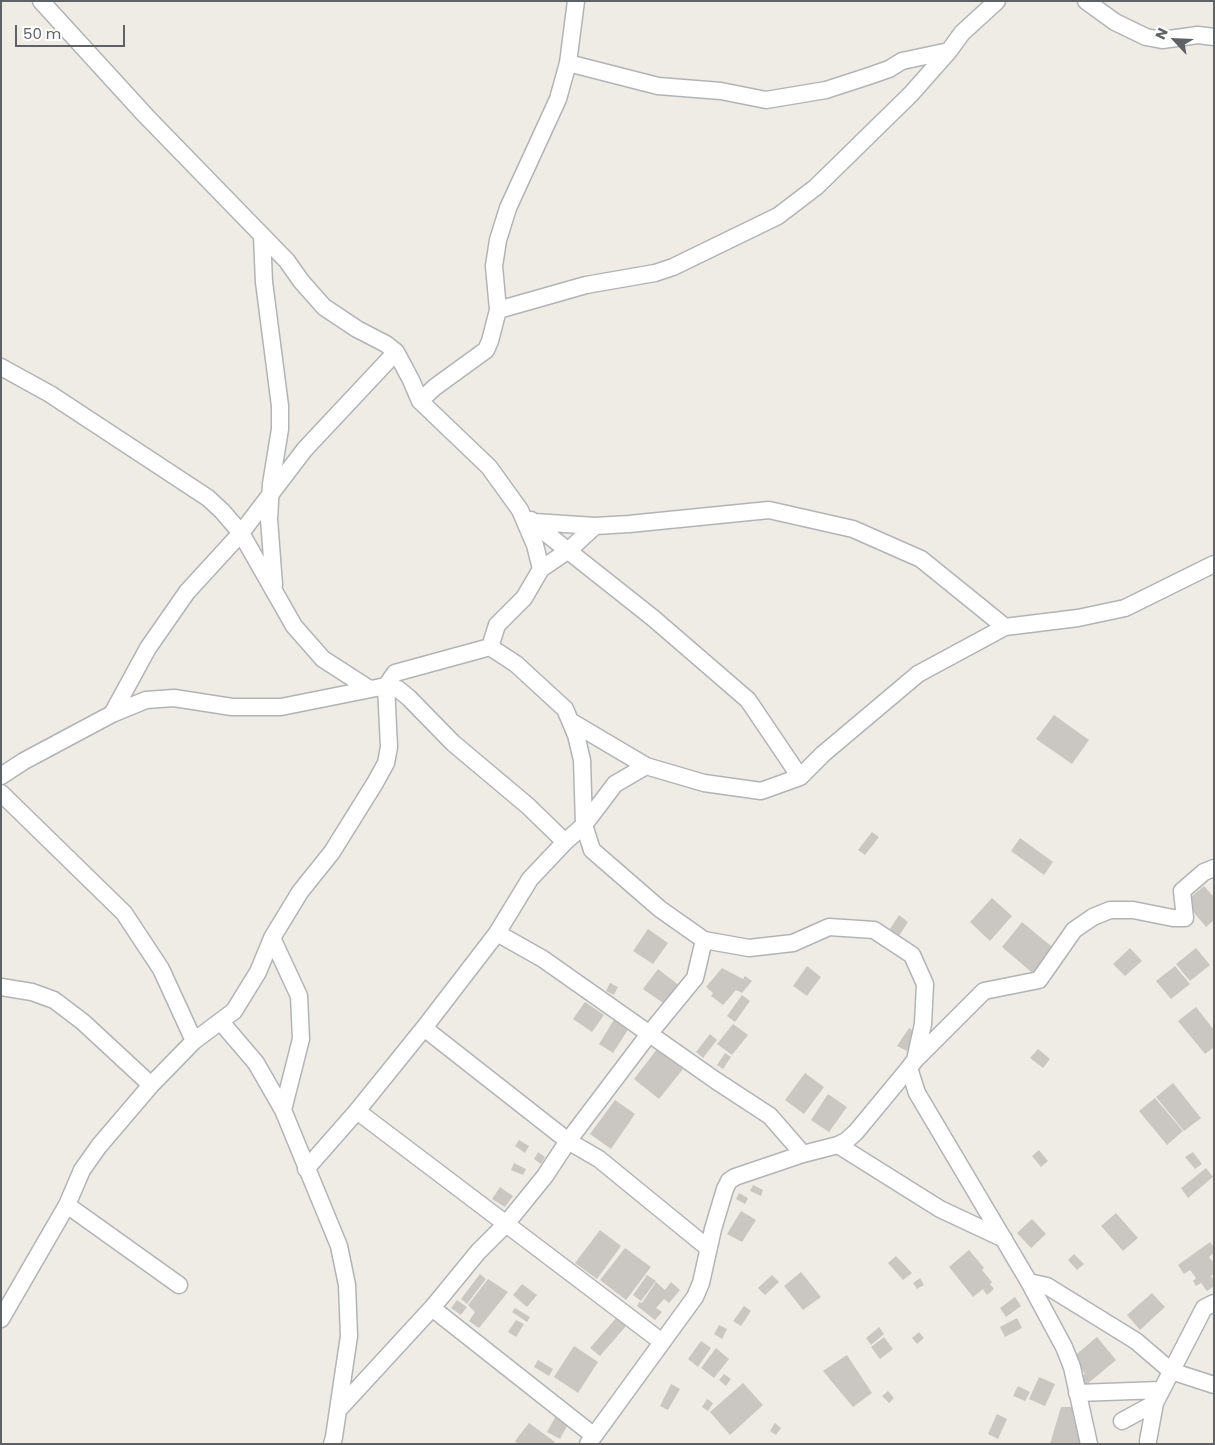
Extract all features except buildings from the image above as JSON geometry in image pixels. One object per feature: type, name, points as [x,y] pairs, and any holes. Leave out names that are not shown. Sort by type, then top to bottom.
[{"type":"street","points":[[41,1],[146,116],[287,261],[301,281],[324,307],[396,352],[420,401],[489,467],[520,510],[535,545],[541,569]]},
{"type":"street","points":[[420,401],[435,387],[486,350],[498,310],[494,266],[498,240],[508,208],[558,99],[568,63],[576,1]]},
{"type":"street","points":[[498,310],[586,285],[673,267],[778,216],[816,187],[911,94],[949,51],[962,33],[997,1]]},
{"type":"street","points":[[1086,1],[1116,22],[1146,37],[1162,40],[1198,35],[1214,37]]},
{"type":"street","points":[[568,63],[658,86],[721,91],[766,100],[826,90],[889,69],[902,61],[949,51]]},
{"type":"street","points":[[262,236],[264,282],[280,406],[280,429],[270,493],[269,519],[274,590]]},
{"type":"street","points":[[112,714],[148,648],[187,592],[241,533],[305,449],[396,352]]},
{"type":"street","points":[[1,368],[50,394],[202,494],[222,511],[241,533],[294,626],[323,659],[368,688]]},
{"type":"street","points":[[520,510],[653,618],[748,700],[800,777]]},
{"type":"street","points":[[534,522],[595,526],[769,510],[853,529],[920,559],[1005,628]]},
{"type":"street","points":[[490,647],[497,625],[524,598],[541,569],[569,550],[595,526]]},
{"type":"street","points":[[570,721],[646,766],[704,783],[761,791],[800,777],[823,754],[918,674],[1005,628],[1078,618],[1125,608],[1214,564]]},
{"type":"street","points":[[1,1319],[66,1204],[82,1170],[99,1146],[151,1085],[194,1042],[234,1012],[258,972],[272,938],[300,892],[332,852],[376,783],[386,763],[389,747],[386,686],[395,673],[490,647],[516,664],[564,709],[576,735],[582,760],[584,825],[592,850],[660,909],[704,940],[749,948],[793,943],[829,927],[874,930],[912,956],[925,984],[923,1024],[912,1064],[917,1093],[1004,1238],[1064,1347],[1072,1367],[1089,1444]]},
{"type":"street","points":[[1,776],[24,761],[112,714],[146,700],[174,698],[232,707],[281,707],[368,688],[386,686],[398,689],[409,698],[453,743],[528,806],[565,842]]},
{"type":"street","points":[[306,1169],[357,1111],[424,1028],[497,933],[530,879],[584,825],[615,784],[646,766]]},
{"type":"street","points":[[1,793],[124,913],[162,969],[194,1042]]},
{"type":"street","points":[[432,1308],[590,1439],[695,1297],[701,1283],[708,1248],[725,1188],[729,1181],[803,1154],[838,1145],[856,1132],[912,1064],[984,991],[1038,980],[1074,930],[1093,917],[1110,910],[1133,910],[1173,918],[1185,918],[1182,891],[1204,872],[1214,868]]},
{"type":"street","points":[[497,933],[543,959],[770,1116],[803,1154]]},
{"type":"street","points":[[272,938],[299,996],[302,1039],[283,1110]]},
{"type":"street","points":[[338,1408],[432,1308],[478,1252],[506,1224],[546,1176],[568,1141],[649,1034],[695,978],[704,940]]},
{"type":"street","points":[[1,987],[32,992],[54,1000],[83,1022],[151,1085]]},
{"type":"street","points":[[222,1022],[256,1063],[283,1110],[339,1246],[347,1285],[349,1336],[332,1444]]},
{"type":"street","points":[[424,1028],[568,1141],[599,1159],[708,1248]]},
{"type":"street","points":[[357,1111],[662,1342]]},
{"type":"street","points":[[838,1145],[940,1209],[1004,1238]]},
{"type":"street","points":[[66,1204],[179,1285]]},
{"type":"street","points":[[1029,1282],[1047,1286],[1136,1341],[1171,1371],[1214,1385]]},
{"type":"street","points":[[1148,1441],[1158,1396],[1204,1308],[1214,1303]]},
{"type":"street","points":[[1077,1393],[1158,1396]]},
{"type":"street","points":[[1122,1421],[1158,1396]]}]
